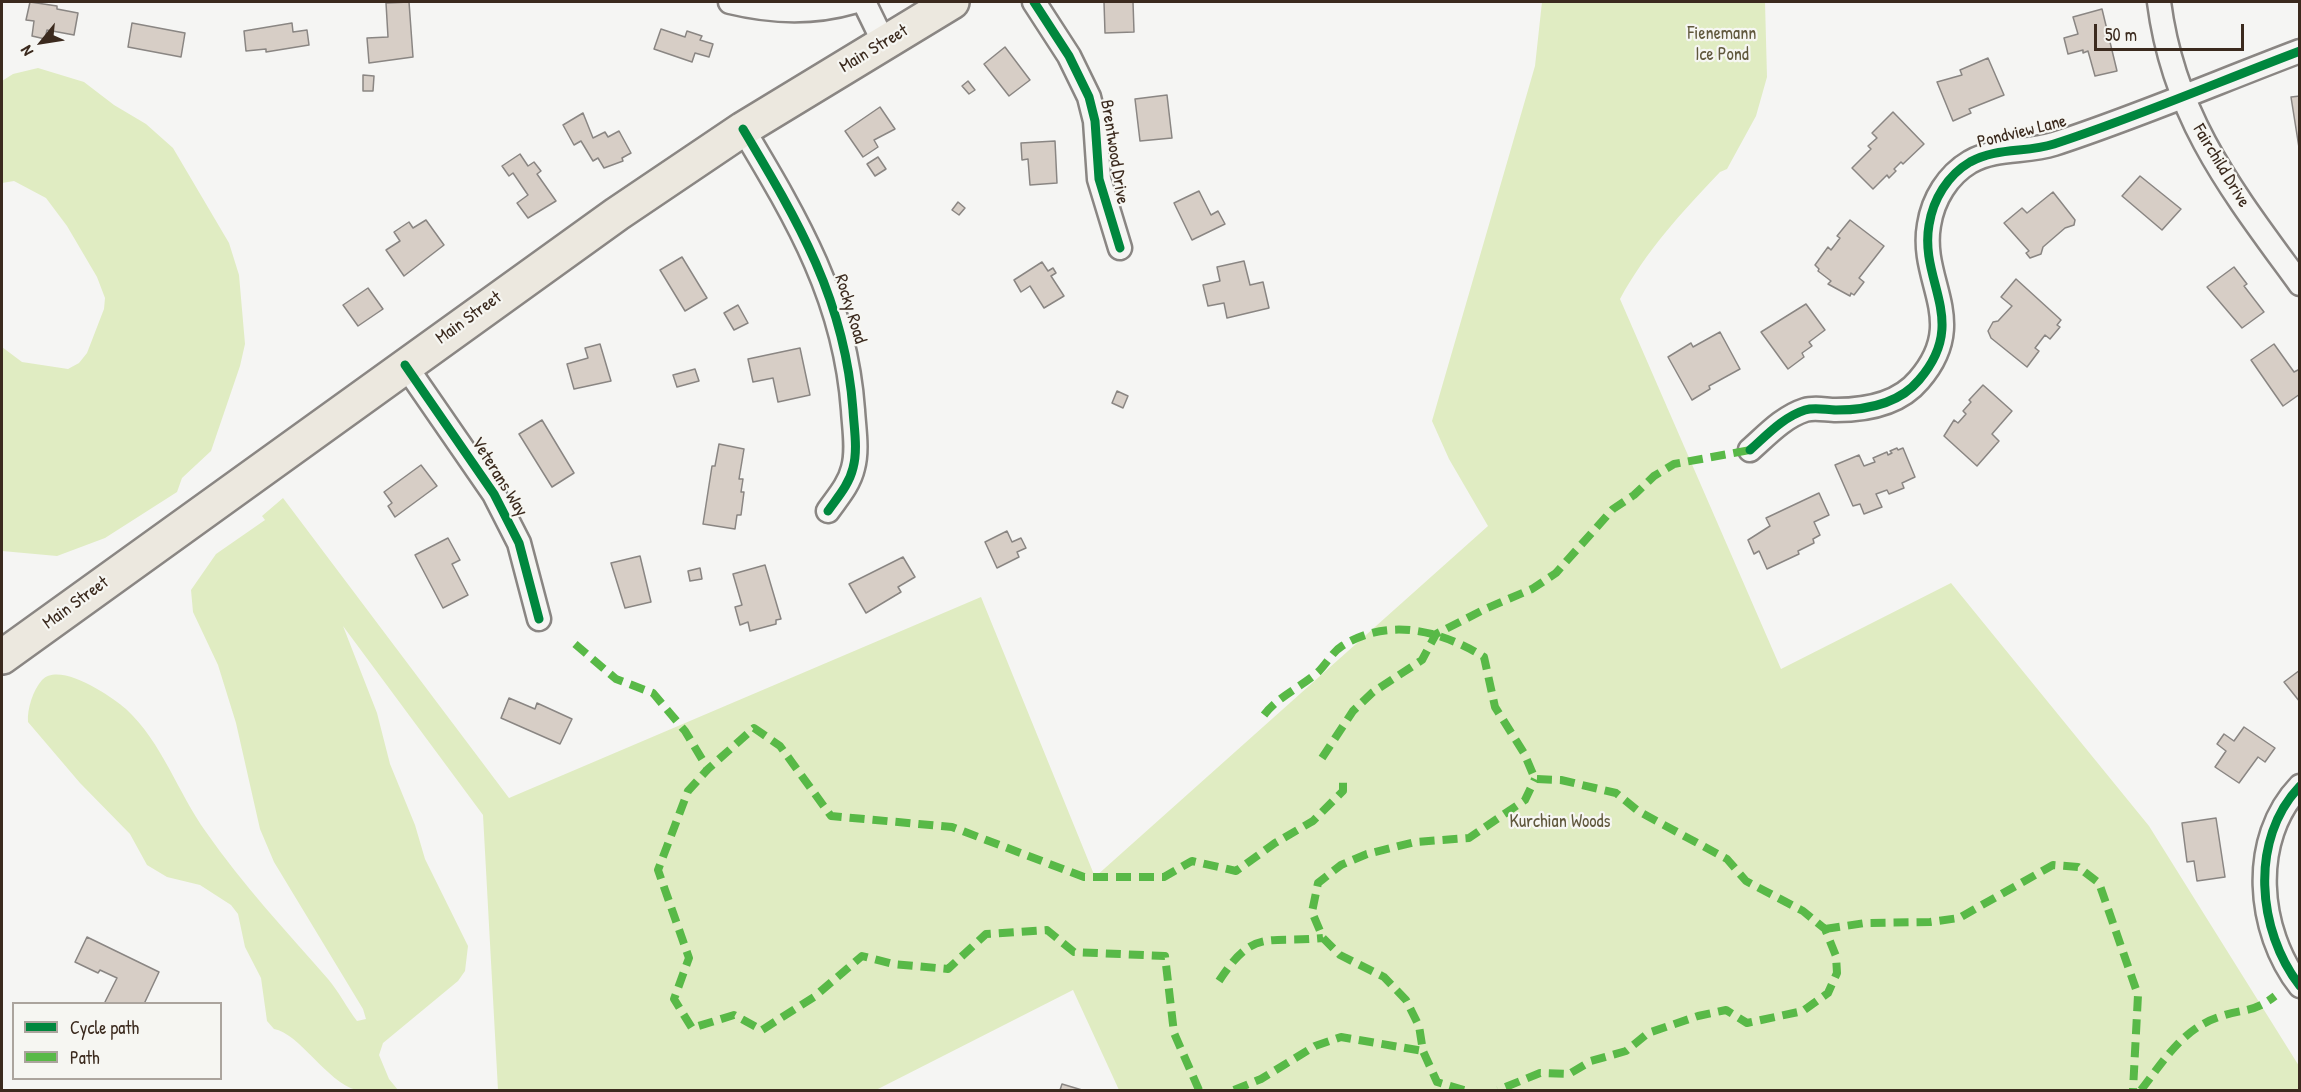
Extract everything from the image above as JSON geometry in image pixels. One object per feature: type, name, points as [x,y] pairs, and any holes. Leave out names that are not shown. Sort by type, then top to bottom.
[{"type":"main road","name":"Main Street","points":[[2,657],[550,260],[743,129],[952,2]]},
{"type":"street","points":[[730,2],[794,11],[853,2]]},
{"type":"street","points":[[864,2],[884,43]]},
{"type":"street","name":"Brentwood Drive","points":[[1034,2],[1069,56],[1089,97],[1095,121],[1099,179],[1120,248]]},
{"type":"street","name":"Fairchild Drive","points":[[2159,2],[2167,50],[2182,96],[2208,153],[2300,284]]},
{"type":"street","name":"Pondview Lane","points":[[1750,450],[1778,426],[1802,411],[1875,406],[1902,395],[1919,381],[1938,345],[1942,318],[1942,308],[1928,253],[1929,225],[1943,189],[1957,172],[1987,155],[2051,145],[2300,51]]},
{"type":"street","name":"Rocky Road","points":[[743,129],[811,247],[834,305],[843,336],[851,384],[855,458],[847,483],[828,511]]},
{"type":"street","name":"Veterans Way","points":[[405,364],[494,494],[519,543],[539,619]]},
{"type":"street","points":[[2300,786],[2286,802],[2272,831],[2265,875],[2272,933],[2283,960],[2300,986]]},
{"type":"green space","name":"Kurchian Woods","points":[[1542,2],[1765,2],[1767,77],[1756,116],[1727,169],[1720,172],[1666,232],[1630,281],[1620,299],[1781,669],[1951,583],[2149,826],[2299,1066],[2299,1090],[1119,1090],[1073,990],[876,1090],[498,1090],[483,815],[343,626],[377,713],[390,764],[415,825],[425,859],[468,946],[465,971],[458,981],[383,1043],[379,1055],[389,1079],[398,1090],[356,1090],[334,1078],[293,1039],[284,1032],[274,1029],[267,1021],[261,978],[245,947],[238,914],[231,905],[200,885],[167,877],[147,865],[130,834],[80,783],[28,722],[28,711],[33,694],[42,680],[50,675],[73,677],[85,682],[126,709],[150,737],[196,817],[234,870],[328,979],[357,1021],[366,1019],[363,1009],[274,862],[260,829],[236,723],[218,665],[193,612],[191,590],[216,554],[265,520],[262,516],[283,498],[509,798],[981,597],[1095,877],[1488,526],[1449,459],[1432,421],[1535,66]]},
{"type":"green space","points":[[38,68],[84,82],[114,105],[146,124],[173,148],[229,243],[239,275],[245,344],[240,366],[211,451],[182,478],[177,492],[105,538],[57,556],[2,551],[2,347],[22,362],[68,369],[79,363],[87,353],[104,309],[105,298],[97,277],[67,226],[46,198],[14,181],[2,183],[2,81],[13,74]]},
{"type":"building","points":[[30,2],[57,6],[57,9],[78,13],[74,35],[47,30],[45,39],[32,36],[34,21],[26,20]]},
{"type":"building","points":[[409,2],[413,57],[369,63],[367,38],[388,37],[386,3]]},
{"type":"building","points":[[1104,2],[1133,2],[1134,32],[1105,33]]},
{"type":"building","points":[[2102,9],[2117,71],[2095,76],[2088,51],[2068,54],[2064,38],[2078,34],[2073,17]]},
{"type":"building","points":[[132,23],[185,33],[181,57],[128,47]]},
{"type":"building","points":[[292,23],[293,32],[307,30],[309,45],[266,52],[266,49],[246,51],[244,31]]},
{"type":"building","points":[[661,29],[685,37],[687,31],[702,36],[700,40],[713,44],[709,57],[695,53],[692,62],[654,49]]},
{"type":"building","points":[[1005,47],[1030,80],[1009,96],[984,64]]},
{"type":"building","points":[[1988,58],[2004,95],[1969,109],[1971,113],[1953,121],[1937,82],[1962,75],[1960,70]]},
{"type":"building","points":[[363,75],[374,76],[373,91],[363,91]]},
{"type":"building","points":[[968,81],[975,90],[969,94],[962,86]]},
{"type":"building","points":[[1167,95],[1172,138],[1140,141],[1135,99]]},
{"type":"building","points":[[2300,96],[2300,154],[2291,97]]},
{"type":"building","points":[[880,107],[895,129],[874,140],[878,147],[863,157],[845,131]]},
{"type":"building","points":[[1893,112],[1924,144],[1903,164],[1901,162],[1889,178],[1887,175],[1873,189],[1852,168],[1871,149],[1868,146],[1877,138],[1872,133]]},
{"type":"building","points":[[583,113],[593,138],[605,132],[608,137],[619,131],[631,153],[622,158],[623,161],[604,168],[598,158],[593,161],[581,141],[574,145],[563,125]]},
{"type":"building","points":[[1055,141],[1057,183],[1030,185],[1028,159],[1022,160],[1021,143]]},
{"type":"building","points":[[520,154],[528,166],[534,162],[541,171],[537,174],[556,201],[528,218],[517,203],[528,195],[513,173],[509,176],[502,166]]},
{"type":"building","points":[[878,157],[886,169],[875,176],[867,164]]},
{"type":"building","points":[[2140,176],[2181,209],[2162,230],[2122,196]]},
{"type":"building","points":[[1199,191],[1211,215],[1218,211],[1225,224],[1192,240],[1174,203]]},
{"type":"building","points":[[2053,192],[2075,220],[2074,225],[2065,228],[2043,247],[2041,254],[2030,258],[2026,253],[2029,251],[2004,223],[2022,208],[2027,213]]},
{"type":"building","points":[[958,202],[965,208],[959,215],[952,210]]},
{"type":"building","points":[[426,220],[444,245],[404,276],[386,250],[400,241],[394,232],[409,222],[413,228]]},
{"type":"building","points":[[1850,220],[1884,246],[1859,278],[1864,282],[1854,295],[1851,293],[1850,296],[1828,284],[1831,281],[1818,271],[1815,265],[1828,247],[1831,250],[1840,238],[1837,236]]},
{"type":"building","points":[[682,257],[707,298],[685,311],[660,270]]},
{"type":"building","points":[[1244,261],[1250,285],[1263,282],[1269,308],[1227,318],[1224,303],[1208,306],[1203,285],[1220,281],[1217,267]]},
{"type":"building","points":[[1042,262],[1048,271],[1053,268],[1056,273],[1051,276],[1064,296],[1044,308],[1030,286],[1021,292],[1014,280]]},
{"type":"building","points":[[2234,267],[2247,284],[2244,286],[2264,312],[2242,328],[2207,287]]},
{"type":"building","points":[[2016,279],[2061,320],[2057,325],[2060,327],[2050,339],[2045,335],[2035,348],[2039,351],[2027,367],[1991,338],[1988,331],[1993,322],[1998,321],[2012,306],[2001,297]]},
{"type":"building","points":[[368,288],[383,309],[358,326],[343,305]]},
{"type":"building","points":[[1806,304],[1825,330],[1809,342],[1812,346],[1802,353],[1804,357],[1788,369],[1761,332]]},
{"type":"building","points":[[738,305],[748,323],[734,330],[724,313]]},
{"type":"building","points":[[1720,332],[1740,369],[1709,386],[1710,389],[1692,400],[1668,357],[1691,343],[1693,347]]},
{"type":"building","points":[[600,344],[611,381],[574,389],[567,364],[588,358],[585,348]]},
{"type":"building","points":[[2274,344],[2294,372],[2300,369],[2300,394],[2283,406],[2251,360]]},
{"type":"building","points":[[800,348],[810,395],[778,402],[773,378],[753,382],[748,359]]},
{"type":"building","points":[[695,369],[699,381],[677,387],[673,375]]},
{"type":"building","points":[[1983,385],[2012,411],[1992,434],[1999,441],[1977,466],[1944,436],[1954,420],[1958,423],[1966,414],[1963,411],[1971,402],[1969,400]]},
{"type":"building","points":[[1117,391],[1128,396],[1123,408],[1112,403]]},
{"type":"building","points":[[542,420],[574,473],[552,487],[519,434]]},
{"type":"building","points":[[719,444],[744,449],[739,479],[743,479],[741,492],[744,492],[741,515],[737,515],[735,529],[703,524],[712,466],[715,466]]},
{"type":"building","points":[[1897,448],[1898,450],[1903,448],[1915,477],[1902,483],[1904,488],[1889,494],[1887,490],[1876,494],[1882,507],[1864,514],[1860,504],[1853,506],[1835,465],[1859,455],[1864,466],[1875,462],[1873,458],[1887,452],[1888,455],[1892,453],[1890,451]]},
{"type":"building","points":[[421,465],[437,486],[395,517],[388,506],[392,503],[384,492]]},
{"type":"building","points":[[1819,493],[1829,515],[1814,522],[1820,535],[1813,539],[1814,543],[1798,551],[1799,554],[1767,569],[1759,551],[1754,554],[1748,540],[1770,526],[1766,518]]},
{"type":"building","points":[[1007,531],[1012,542],[1021,538],[1026,548],[1017,552],[1019,557],[997,568],[985,542]]},
{"type":"building","points":[[448,538],[460,560],[452,564],[468,595],[443,608],[415,555]]},
{"type":"building","points":[[640,556],[651,602],[625,608],[611,563]]},
{"type":"building","points":[[903,557],[915,577],[898,587],[901,592],[866,613],[849,584]]},
{"type":"building","points":[[765,565],[781,619],[776,620],[776,624],[750,631],[748,622],[740,625],[735,607],[742,605],[733,574]]},
{"type":"building","points":[[700,568],[702,579],[690,581],[688,571]]},
{"type":"building","points":[[2300,670],[2300,702],[2284,682]]},
{"type":"building","points":[[509,698],[535,709],[537,703],[572,719],[560,744],[501,718]]},
{"type":"building","points":[[2244,727],[2275,748],[2265,762],[2258,757],[2239,783],[2215,767],[2226,751],[2217,744],[2224,734],[2234,741]]},
{"type":"building","points":[[2216,818],[2225,877],[2197,881],[2194,861],[2187,862],[2182,823]]},
{"type":"building","points":[[87,937],[159,972],[145,1002],[105,1002],[117,978],[100,970],[98,973],[75,962]]},
{"type":"building","points":[[1062,1084],[1082,1090],[1060,1090]]},
{"type":"marked path","points":[[1322,758],[1353,711],[1373,692],[1422,660],[1436,634],[1485,609],[1532,589],[1556,573],[1613,509],[1634,495],[1654,476],[1674,464],[1750,450]]},
{"type":"marked path","points":[[1264,715],[1282,698],[1317,673],[1338,649],[1360,637],[1377,632],[1414,630],[1450,640],[1484,657],[1495,707],[1524,753],[1535,779],[1561,780],[1616,793],[1638,811],[1727,859],[1746,881],[1803,911],[1825,929],[1836,956],[1837,973],[1828,993],[1803,1011],[1747,1023],[1726,1010],[1698,1016],[1648,1033],[1626,1051],[1591,1061],[1569,1074],[1540,1073],[1498,1090]]},
{"type":"marked path","points":[[575,644],[616,679],[653,693],[685,731],[708,769]]},
{"type":"marked path","points":[[1199,1090],[1174,1033],[1165,956],[1074,952],[1047,930],[986,934],[948,969],[893,964],[862,956],[814,997],[762,1030],[734,1015],[692,1028],[674,999],[689,958],[658,870],[688,791],[708,769],[754,728],[780,746],[831,816],[952,827],[1084,877],[1164,877],[1192,861],[1236,871],[1275,843],[1313,821],[1343,791],[1343,779]]},
{"type":"marked path","points":[[1464,1090],[1437,1082],[1423,1051],[1419,1026],[1406,1000],[1384,977],[1340,955],[1323,938],[1312,912],[1318,883],[1341,865],[1367,854],[1415,842],[1469,838],[1525,800],[1535,779]]},
{"type":"marked path","points":[[1825,929],[1865,923],[1930,922],[1959,918],[2053,865],[2078,867],[2099,883],[2138,995],[2133,1090]]},
{"type":"marked path","points":[[1219,981],[1242,952],[1253,945],[1275,940],[1323,938]]},
{"type":"marked path","points":[[2141,1090],[2174,1048],[2194,1030],[2206,1022],[2227,1014],[2260,1006],[2275,996]]},
{"type":"marked path","points":[[1234,1090],[1261,1079],[1315,1046],[1341,1037],[1423,1051]]},
{"type":"cycle path","points":[[1034,2],[1069,56],[1089,97],[1095,121],[1099,179],[1120,248]]},
{"type":"cycle path","points":[[1750,450],[1775,427],[1797,413],[1809,409],[1847,410],[1870,407],[1902,395],[1919,380],[1934,359],[1941,339],[1942,320],[1928,246],[1931,215],[1948,181],[1962,167],[1991,154],[2043,147],[2085,134],[2300,51]]},
{"type":"cycle path","points":[[743,129],[800,229],[816,263],[840,333],[853,410],[855,454],[849,480],[828,511]]},
{"type":"cycle path","points":[[405,365],[494,494],[519,543],[539,619]]},
{"type":"cycle path","points":[[2300,786],[2284,808],[2272,832],[2266,858],[2265,885],[2268,913],[2275,939],[2286,964],[2300,986]]},
{"type":"park label","name":"Fienemann Ice Pond","points":[[1722,44]]}]
